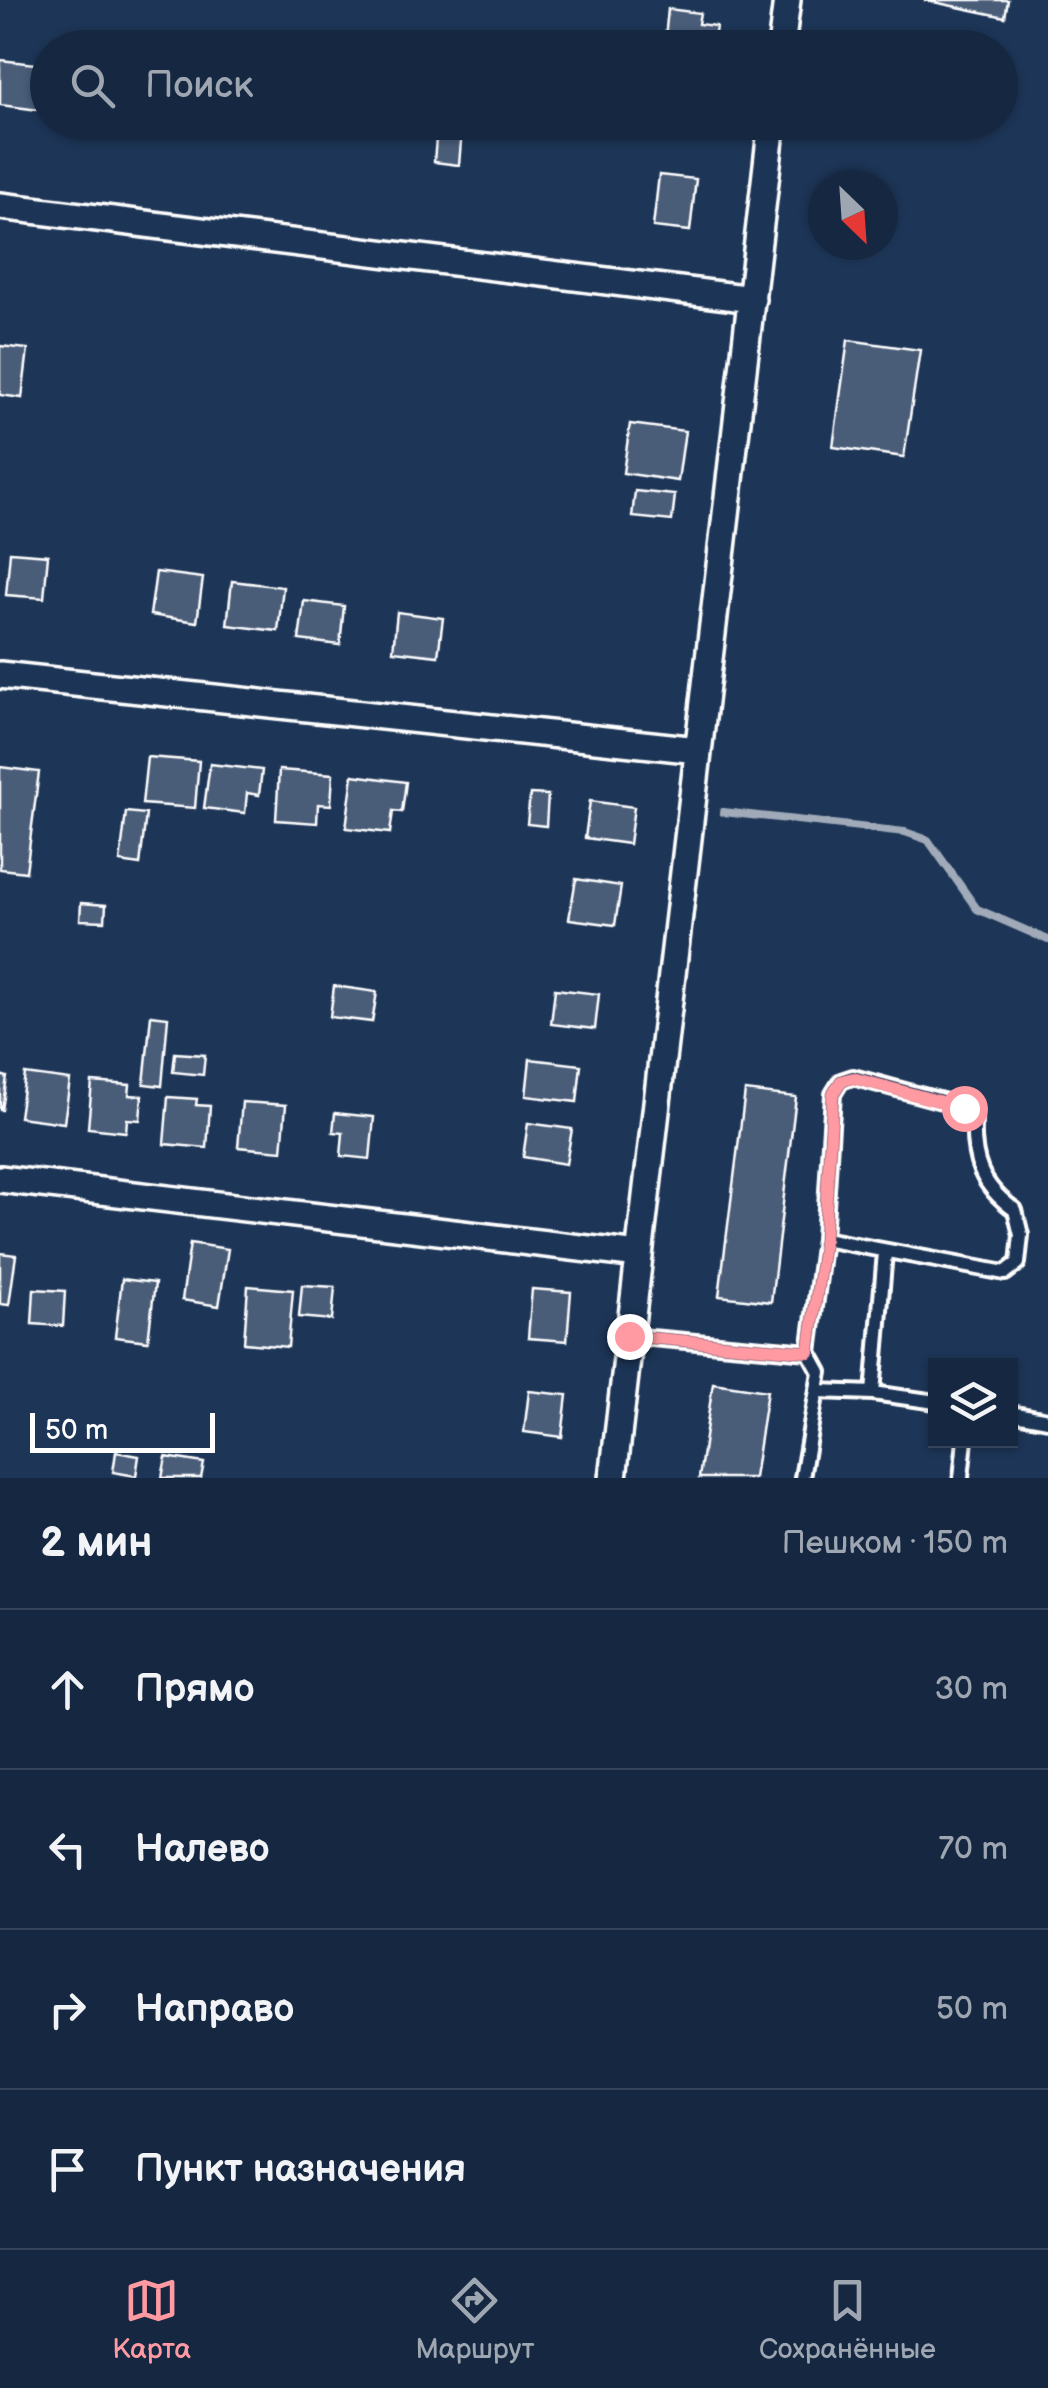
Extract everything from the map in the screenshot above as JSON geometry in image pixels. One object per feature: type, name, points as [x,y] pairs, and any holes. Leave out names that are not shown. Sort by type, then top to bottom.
[{"type":"street","points":[[783,30],[787,0]]},
{"type":"street","points":[[613,1478],[770,140]]},
{"type":"street","points":[[0,206],[752,299]]},
{"type":"street","points":[[0,675],[698,750]]},
{"type":"street","points":[[0,1179],[639,1256]]},
{"type":"lane","points":[[802,1478],[820,1372],[809,1352],[824,1239],[833,1094],[841,1081],[853,1078],[964,1108],[974,1120],[973,1148],[980,1174],[996,1197],[1015,1210],[1021,1236],[1018,1263],[1005,1273],[824,1239]]},
{"type":"lane","points":[[872,1394],[885,1252]]},
{"type":"lane","points":[[629,1336],[809,1352]]},
{"type":"lane","points":[[818,1391],[928,1401]]},
{"type":"lane","points":[[1018,1414],[1048,1420]]},
{"type":"lane","points":[[961,1478],[964,1448]]},
{"type":"building","points":[[924,0],[1008,0],[1005,17]]},
{"type":"building","points":[[668,9],[700,13],[698,24],[716,26],[715,30],[666,30]]},
{"type":"building","points":[[0,60],[30,63],[30,109],[0,105]]},
{"type":"building","points":[[436,140],[461,140],[459,165],[434,162]]},
{"type":"building","points":[[659,175],[696,179],[690,231],[653,227]]},
{"type":"building","points":[[848,340],[920,350],[904,457],[833,447]]},
{"type":"building","points":[[0,346],[28,349],[22,398],[0,395]]},
{"type":"building","points":[[630,424],[685,431],[678,481],[623,473]]},
{"type":"building","points":[[635,491],[675,495],[672,521],[632,517]]},
{"type":"building","points":[[10,552],[48,555],[44,598],[6,595]]},
{"type":"building","points":[[156,572],[203,578],[197,622],[150,615]]},
{"type":"building","points":[[232,581],[283,587],[278,631],[227,625]]},
{"type":"building","points":[[304,601],[344,606],[340,645],[299,640]]},
{"type":"building","points":[[397,612],[443,618],[438,656],[393,651]]},
{"type":"building","points":[[147,757],[199,761],[195,808],[142,804]]},
{"type":"building","points":[[210,764],[262,770],[259,795],[247,793],[245,813],[204,808]]},
{"type":"building","points":[[0,767],[39,772],[26,872],[0,869]]},
{"type":"building","points":[[279,770],[333,774],[331,805],[318,804],[317,823],[276,820]]},
{"type":"building","points":[[353,775],[406,782],[402,812],[393,811],[390,833],[346,828]]},
{"type":"building","points":[[530,794],[548,795],[546,826],[527,824]]},
{"type":"building","points":[[590,801],[634,807],[629,844],[585,838]]},
{"type":"building","points":[[126,812],[146,814],[140,865],[120,862]]},
{"type":"building","points":[[576,879],[621,886],[615,925],[569,919]]},
{"type":"building","points":[[81,903],[106,905],[105,921],[80,920]]},
{"type":"building","points":[[334,986],[377,992],[372,1022],[330,1017]]},
{"type":"building","points":[[555,989],[599,994],[595,1029],[551,1024]]},
{"type":"building","points":[[151,1015],[168,1017],[162,1086],[144,1084]]},
{"type":"building","points":[[175,1053],[205,1055],[203,1075],[173,1072]]},
{"type":"building","points":[[530,1059],[581,1065],[577,1102],[526,1096]]},
{"type":"building","points":[[25,1074],[70,1080],[64,1123],[19,1117]]},
{"type":"building","points":[[0,1075],[7,1077],[2,1110],[0,1110]]},
{"type":"building","points":[[92,1082],[130,1085],[129,1095],[142,1096],[140,1120],[127,1119],[126,1132],[88,1128]]},
{"type":"building","points":[[745,1091],[796,1097],[771,1302],[719,1296]]},
{"type":"building","points":[[168,1097],[197,1099],[196,1105],[210,1106],[207,1148],[164,1144]]},
{"type":"building","points":[[242,1102],[286,1105],[282,1151],[238,1147]]},
{"type":"building","points":[[335,1113],[374,1117],[370,1159],[341,1156],[343,1133],[333,1132]]},
{"type":"building","points":[[528,1123],[572,1129],[566,1164],[523,1157]]},
{"type":"building","points":[[190,1243],[228,1249],[219,1306],[182,1300]]},
{"type":"building","points":[[0,1253],[16,1255],[9,1305],[0,1304]]},
{"type":"building","points":[[122,1279],[155,1283],[148,1341],[115,1337]]},
{"type":"building","points":[[302,1285],[335,1287],[332,1320],[299,1317]]},
{"type":"building","points":[[248,1286],[293,1290],[288,1347],[244,1343]]},
{"type":"building","points":[[34,1289],[65,1291],[63,1326],[32,1324]]},
{"type":"building","points":[[532,1289],[571,1292],[567,1341],[528,1338]]},
{"type":"building","points":[[713,1383],[767,1391],[754,1478],[699,1478]]},
{"type":"building","points":[[529,1391],[567,1395],[562,1437],[524,1432]]},
{"type":"building","points":[[116,1452],[139,1456],[136,1476],[113,1472]]},
{"type":"building","points":[[166,1457],[204,1463],[201,1478],[162,1478]]},
{"type":"waterway","points":[[723,812],[905,832],[928,840],[977,909],[1048,940]]},
{"type":"route","points":[[629,1336],[809,1352],[824,1239],[833,1094],[841,1081],[853,1078],[964,1108]]}]
